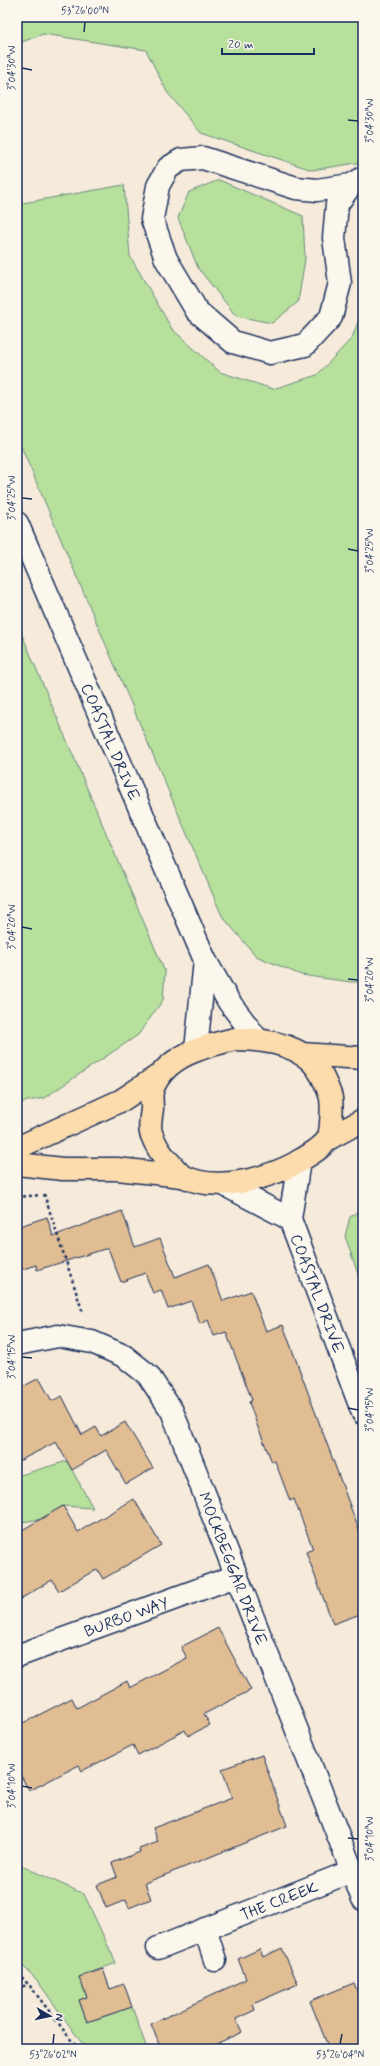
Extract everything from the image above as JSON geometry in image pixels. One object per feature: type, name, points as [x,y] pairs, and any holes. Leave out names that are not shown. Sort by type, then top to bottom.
[{"type":"main road","points":[[17,1148],[122,1100],[162,1073],[174,1062],[196,1050],[235,1039],[257,1039],[277,1042],[301,1054],[317,1065],[331,1098],[331,1127],[328,1140]]},
{"type":"main road","points":[[301,1054],[363,1058]]},
{"type":"main road","points":[[162,1073],[152,1091],[151,1132],[159,1151],[182,1176]]},
{"type":"main road","points":[[26,1165],[63,1169],[117,1169],[182,1176],[206,1183],[224,1185],[268,1175],[299,1161],[328,1140],[363,1120]]},
{"type":"street","points":[[203,158],[296,188],[317,190],[357,182],[337,204],[334,238],[340,283],[332,317],[305,345],[270,353],[233,342],[197,311],[166,259],[152,219],[158,186],[168,168],[181,160],[203,158]]},
{"type":"street","name":"COASTAL DRIVE","points":[[17,523],[205,960],[229,1002],[257,1039]]},
{"type":"street","points":[[196,1050],[205,960]]},
{"type":"street","name":"COASTAL DRIVE","points":[[299,1161],[290,1218],[363,1413]]},
{"type":"street","name":"COASTAL DRIVE","points":[[224,1185],[290,1218]]},
{"type":"street","name":"MOCKBEGGAR DRIVE","points":[[17,1344],[58,1336],[92,1342],[124,1356],[148,1375],[172,1412],[363,1899]]},
{"type":"street","name":"BURBO WAY","points":[[17,1656],[236,1576]]},
{"type":"street","name":"THE CREEK","points":[[158,1948],[352,1871]]},
{"type":"street","points":[[205,1929],[215,1960]]},
{"type":"path","points":[[26,1165],[92,1342]]},
{"type":"path","points":[[17,1973],[28,1984],[78,2049]]},
{"type":"path","points":[[17,1989],[28,1984]]},
{"type":"green space","points":[[17,17],[125,17],[128,19],[127,17],[363,17],[363,162],[312,170],[201,133],[167,92],[146,50],[43,34],[17,44]]},
{"type":"green space","points":[[219,180],[303,216],[305,259],[298,302],[272,323],[236,316],[198,268],[178,218],[189,192]]},
{"type":"green space","points":[[124,185],[130,256],[172,329],[220,372],[273,389],[317,375],[352,338],[363,309],[363,982],[351,982],[301,975],[256,956],[222,916],[17,437],[17,204]]},
{"type":"green space","points":[[17,623],[165,972],[163,1000],[138,1035],[44,1098],[17,1103]]},
{"type":"green space","points":[[363,1208],[363,1289],[345,1236],[350,1217]]},
{"type":"green space","points":[[67,1461],[93,1508],[63,1506],[41,1519],[17,1523],[17,1476]]},
{"type":"green space","points":[[17,1864],[84,1894],[116,1963],[79,1977],[87,1997],[79,2000],[87,2022],[132,2007],[147,2049],[86,2049],[36,1979],[17,1960]]},
{"type":"building","points":[[122,1211],[135,1247],[160,1238],[175,1277],[209,1264],[223,1301],[251,1291],[266,1331],[283,1325],[363,1541],[363,1613],[333,1624],[306,1552],[313,1549],[294,1499],[290,1501],[275,1461],[272,1462],[257,1425],[249,1402],[252,1400],[226,1332],[214,1336],[208,1320],[200,1324],[191,1301],[168,1309],[161,1290],[153,1293],[145,1273],[121,1282],[108,1248],[37,1270],[36,1265],[17,1271],[17,1227],[47,1217],[53,1236]]},
{"type":"building","points":[[39,1378],[52,1401],[62,1396],[82,1435],[96,1427],[101,1436],[125,1422],[153,1468],[126,1484],[106,1450],[72,1470],[56,1442],[17,1462],[17,1390]]},
{"type":"building","points":[[134,1499],[161,1545],[103,1579],[97,1569],[59,1591],[52,1580],[17,1601],[17,1533],[63,1506],[78,1532]]},
{"type":"building","points":[[218,1628],[251,1690],[204,1714],[210,1725],[188,1736],[185,1730],[138,1755],[133,1745],[82,1771],[79,1765],[29,1791],[17,1768],[17,1726],[72,1698],[77,1708],[127,1681],[130,1688],[187,1658],[181,1647]]},
{"type":"building","points":[[262,1755],[287,1826],[145,1883],[151,1899],[129,1908],[126,1900],[106,1908],[97,1885],[117,1877],[112,1863],[140,1852],[139,1849],[158,1842],[153,1828],[232,1798],[222,1769]]},
{"type":"building","points":[[282,1948],[298,1984],[253,2004],[255,2010],[236,2019],[242,2032],[205,2049],[161,2049],[151,2024],[246,1979],[238,1959],[260,1949],[263,1957]]},
{"type":"building","points":[[103,1969],[110,1989],[124,1984],[132,2007],[87,2022],[79,2000],[87,1997],[79,1977]]},
{"type":"building","points":[[354,1983],[363,2006],[363,2049],[329,2049],[310,2001]]}]
